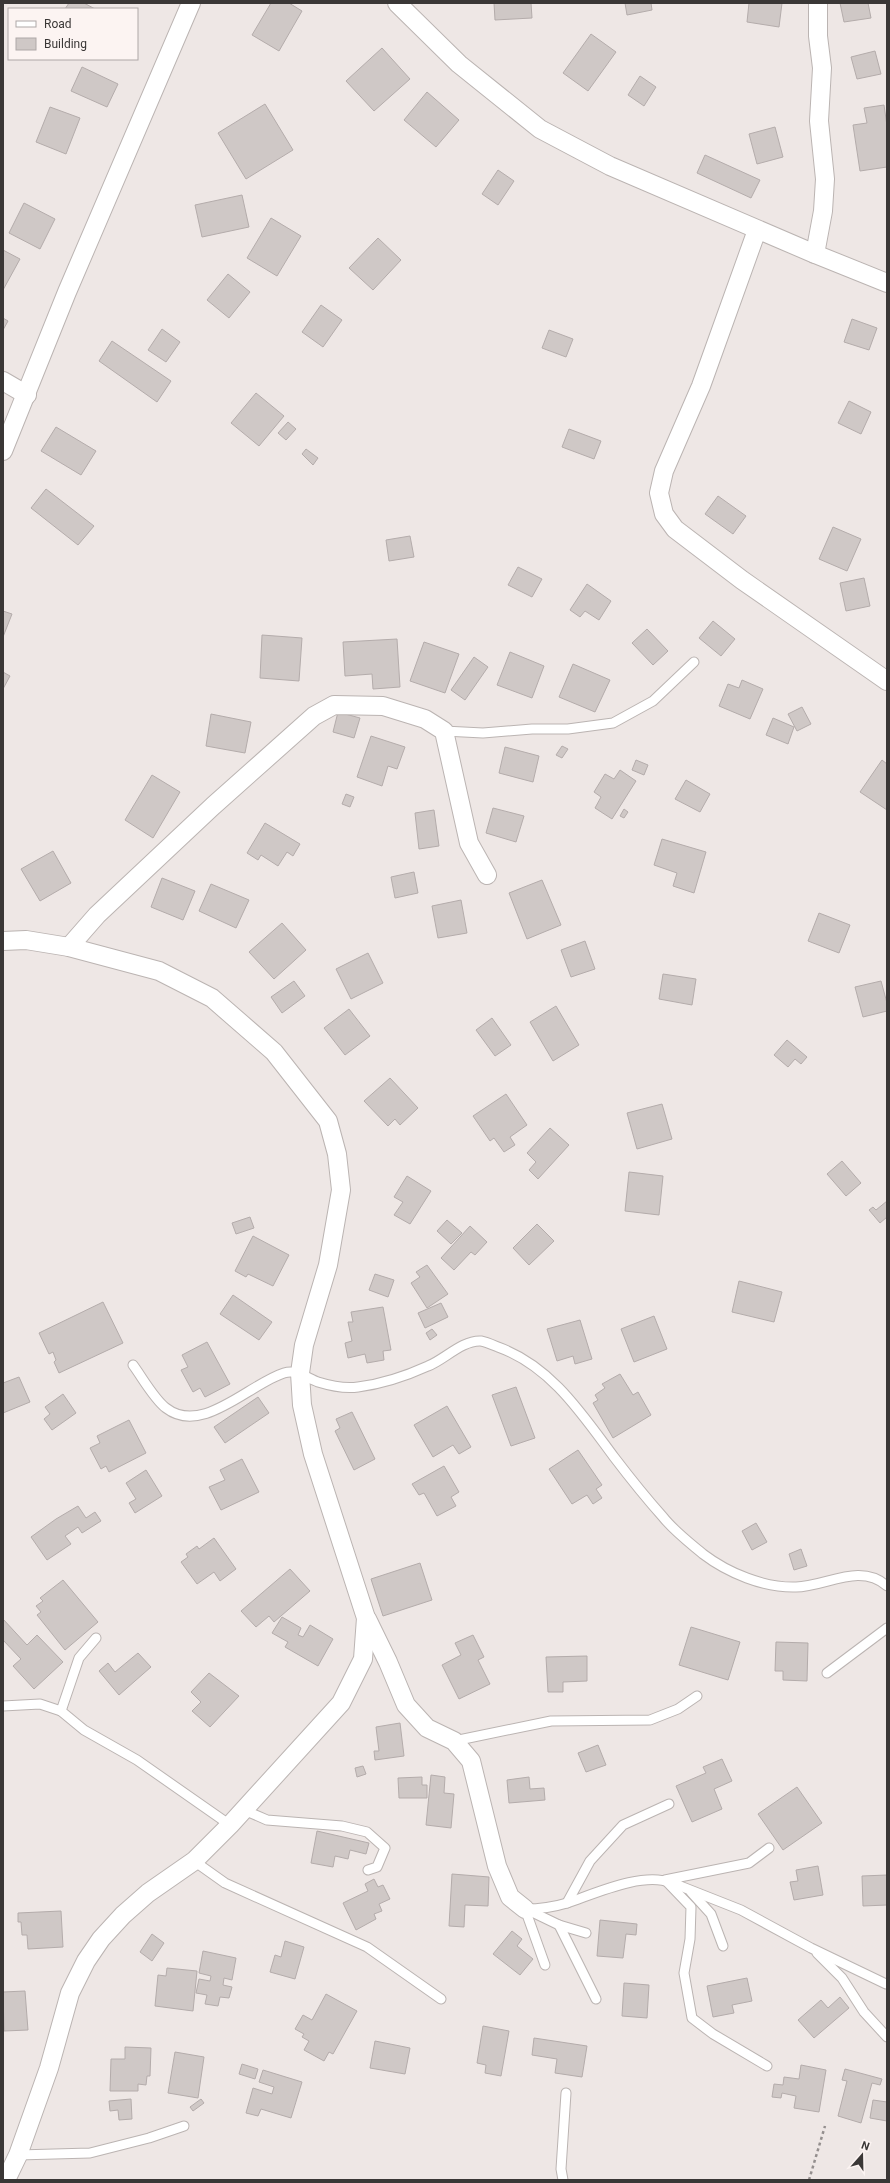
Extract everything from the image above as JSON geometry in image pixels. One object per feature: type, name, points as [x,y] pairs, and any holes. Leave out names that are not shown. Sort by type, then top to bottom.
[{"type":"street","points":[[3,451],[27,395],[67,292],[191,3]]},
{"type":"street","points":[[397,3],[459,64],[540,129],[610,166],[757,230],[887,283]]},
{"type":"street","points":[[815,254],[823,211],[825,179],[819,121],[822,68],[818,36],[818,3]]},
{"type":"street","points":[[757,230],[701,386],[664,471],[659,493],[664,514],[675,529],[742,580],[887,681]]},
{"type":"street","points":[[3,381],[27,395]]},
{"type":"street","points":[[69,947],[97,915],[247,775],[314,716],[334,705],[383,706],[425,719],[444,731],[469,843],[487,875]]},
{"type":"street","points":[[3,941],[26,940],[69,947],[159,971],[212,998],[274,1052],[328,1121],[336,1154],[341,1190],[328,1265],[304,1345],[300,1373],[302,1405],[313,1454],[366,1618],[388,1662],[406,1705],[427,1728],[454,1741],[470,1761],[497,1866],[510,1897],[525,1909]]},
{"type":"street","points":[[6,2180],[18,2155],[49,2068],[70,1993],[86,1961],[101,1939],[123,1915],[148,1893],[194,1860],[230,1825],[341,1703],[363,1659],[366,1618]]},
{"type":"lane","points":[[444,731],[483,733],[532,728],[568,729],[613,723],[653,701],[694,662]]},
{"type":"lane","points":[[133,1365],[164,1407],[178,1415],[199,1417],[223,1407],[244,1392],[287,1372],[300,1373],[334,1387],[356,1388],[384,1382],[429,1366],[466,1344],[480,1341],[512,1352],[546,1375],[573,1400],[616,1460],[665,1520],[705,1555],[736,1573],[760,1583],[797,1588],[854,1576],[879,1579],[887,1586]]},
{"type":"lane","points":[[827,1673],[887,1628]]},
{"type":"lane","points":[[62,1711],[79,1658],[96,1638]]},
{"type":"lane","points":[[454,1741],[551,1721],[650,1720],[678,1709],[697,1696]]},
{"type":"lane","points":[[3,1706],[40,1704],[62,1711],[84,1730],[137,1760],[230,1825]]},
{"type":"lane","points":[[567,1903],[590,1861],[623,1825],[668,1804]]},
{"type":"lane","points":[[244,1810],[267,1820],[342,1826],[367,1832],[385,1848],[377,1867],[368,1870]]},
{"type":"lane","points":[[525,1909],[542,1909],[567,1903],[596,1891],[639,1881],[665,1880],[749,1863],[769,1848]]},
{"type":"lane","points":[[194,1860],[225,1883],[367,1947],[441,1999]]},
{"type":"lane","points":[[665,1880],[690,1891],[711,1914],[723,1946]]},
{"type":"lane","points":[[665,1880],[742,1910],[811,1948],[886,1984]]},
{"type":"lane","points":[[665,1880],[691,1907],[690,1939],[684,1973],[692,2018],[713,2034],[767,2066]]},
{"type":"lane","points":[[525,1909],[559,1925],[586,1933]]},
{"type":"lane","points":[[525,1909],[545,1965]]},
{"type":"lane","points":[[559,1925],[596,1999]]},
{"type":"lane","points":[[811,1948],[842,1978],[864,2012],[887,2037]]},
{"type":"lane","points":[[563,2180],[561,2169],[566,2093]]},
{"type":"lane","points":[[18,2155],[90,2153],[149,2138],[184,2126]]},
{"type":"path","points":[[809,2180],[825,2126]]},
{"type":"building","points":[[69,3],[84,3],[93,8],[66,8]]},
{"type":"building","points":[[271,3],[289,3],[302,11],[279,51],[252,35]]},
{"type":"building","points":[[494,3],[531,3],[532,18],[495,20]]},
{"type":"building","points":[[625,3],[651,3],[652,10],[627,15]]},
{"type":"building","points":[[749,3],[782,3],[779,27],[747,22]]},
{"type":"building","points":[[840,3],[868,3],[871,18],[844,22]]},
{"type":"building","points":[[591,34],[616,52],[588,91],[563,73]]},
{"type":"building","points":[[382,48],[410,79],[374,111],[346,81]]},
{"type":"building","points":[[875,51],[881,74],[857,79],[851,57]]},
{"type":"building","points":[[82,67],[118,84],[107,107],[71,91]]},
{"type":"building","points":[[640,76],[656,87],[644,106],[628,95]]},
{"type":"building","points":[[427,92],[459,120],[436,147],[404,120]]},
{"type":"building","points":[[265,104],[293,150],[246,179],[218,133]]},
{"type":"building","points":[[884,105],[887,126],[887,167],[860,171],[853,125],[867,123],[864,108]]},
{"type":"building","points":[[50,107],[80,118],[66,154],[36,142]]},
{"type":"building","points":[[775,127],[783,157],[757,164],[749,134]]},
{"type":"building","points":[[705,155],[760,180],[751,198],[697,173]]},
{"type":"building","points":[[498,170],[514,181],[498,205],[482,194]]},
{"type":"building","points":[[242,195],[249,227],[202,237],[195,205]]},
{"type":"building","points":[[24,203],[55,219],[40,249],[9,233]]},
{"type":"building","points":[[271,218],[301,236],[277,276],[247,258]]},
{"type":"building","points":[[378,238],[401,260],[373,290],[349,268]]},
{"type":"building","points":[[3,250],[20,259],[3,290]]},
{"type":"building","points":[[228,274],[250,292],[229,318],[207,300]]},
{"type":"building","points":[[321,305],[342,320],[323,347],[302,332]]},
{"type":"building","points":[[3,318],[8,321],[3,330]]},
{"type":"building","points":[[852,319],[877,328],[869,350],[844,342]]},
{"type":"building","points":[[162,329],[180,342],[166,362],[148,350]]},
{"type":"building","points":[[549,330],[573,339],[566,357],[542,348]]},
{"type":"building","points":[[112,341],[171,381],[157,402],[99,361]]},
{"type":"building","points":[[256,393],[284,416],[259,446],[231,423]]},
{"type":"building","points":[[849,401],[871,412],[861,434],[838,423]]},
{"type":"building","points":[[288,422],[296,429],[286,440],[278,433]]},
{"type":"building","points":[[56,427],[96,451],[81,475],[41,451]]},
{"type":"building","points":[[569,429],[601,441],[594,459],[562,447]]},
{"type":"building","points":[[306,449],[318,458],[313,465],[302,454]]},
{"type":"building","points":[[46,489],[94,526],[78,545],[31,508]]},
{"type":"building","points":[[718,496],[746,516],[733,534],[705,514]]},
{"type":"building","points":[[833,527],[861,539],[847,571],[819,559]]},
{"type":"building","points":[[410,536],[414,557],[389,561],[386,540]]},
{"type":"building","points":[[518,567],[542,579],[532,597],[508,585]]},
{"type":"building","points":[[864,578],[870,606],[846,611],[840,583]]},
{"type":"building","points":[[587,584],[611,601],[599,620],[585,611],[580,617],[570,610]]},
{"type":"building","points":[[3,611],[12,614],[3,637]]},
{"type":"building","points":[[713,621],[735,639],[721,656],[699,638]]},
{"type":"building","points":[[647,629],[668,651],[653,665],[632,643]]},
{"type":"building","points":[[262,635],[302,638],[299,681],[260,678]]},
{"type":"building","points":[[397,639],[400,687],[373,689],[372,674],[345,676],[343,642]]},
{"type":"building","points":[[424,642],[459,654],[445,693],[410,681]]},
{"type":"building","points":[[510,652],[544,666],[532,698],[497,685]]},
{"type":"building","points":[[474,657],[488,667],[465,700],[451,690]]},
{"type":"building","points":[[573,664],[610,680],[595,712],[559,697]]},
{"type":"building","points":[[3,672],[10,676],[3,689]]},
{"type":"building","points":[[742,680],[763,689],[750,719],[719,706],[728,684],[739,688]]},
{"type":"building","points":[[802,707],[811,724],[797,731],[788,714]]},
{"type":"building","points":[[338,712],[360,718],[354,738],[333,732]]},
{"type":"building","points":[[211,714],[251,722],[245,753],[206,746]]},
{"type":"building","points":[[773,718],[794,727],[788,744],[766,735]]},
{"type":"building","points":[[371,736],[405,747],[397,769],[388,766],[382,786],[357,777]]},
{"type":"building","points":[[562,746],[568,749],[562,758],[556,755]]},
{"type":"building","points":[[505,747],[539,756],[533,782],[499,773]]},
{"type":"building","points":[[636,760],[648,765],[644,775],[632,770]]},
{"type":"building","points":[[882,760],[887,764],[887,810],[860,792]]},
{"type":"building","points":[[620,770],[636,781],[612,819],[595,808],[601,797],[594,792],[605,774],[614,779]]},
{"type":"building","points":[[152,775],[180,792],[153,838],[125,820]]},
{"type":"building","points":[[686,780],[710,794],[700,812],[675,799]]},
{"type":"building","points":[[346,794],[354,797],[350,807],[342,804]]},
{"type":"building","points":[[493,808],[524,816],[516,842],[486,833]]},
{"type":"building","points":[[624,809],[628,812],[624,818],[620,816]]},
{"type":"building","points":[[434,810],[439,846],[419,849],[415,813]]},
{"type":"building","points":[[265,823],[300,844],[293,856],[287,852],[278,866],[261,855],[258,860],[247,853]]},
{"type":"building","points":[[662,839],[706,852],[694,893],[673,886],[677,873],[654,865]]},
{"type":"building","points":[[53,851],[71,883],[40,901],[21,869]]},
{"type":"building","points":[[414,872],[418,893],[395,898],[391,877]]},
{"type":"building","points":[[162,878],[195,891],[183,920],[151,907]]},
{"type":"building","points":[[542,880],[561,925],[527,939],[509,893]]},
{"type":"building","points":[[211,884],[249,900],[236,928],[199,911]]},
{"type":"building","points":[[461,900],[467,933],[438,938],[432,906]]},
{"type":"building","points":[[819,913],[850,925],[839,953],[808,941]]},
{"type":"building","points":[[282,923],[306,950],[274,979],[249,952]]},
{"type":"building","points":[[585,941],[595,969],[571,977],[561,950]]},
{"type":"building","points":[[368,953],[383,983],[351,999],[336,969]]},
{"type":"building","points":[[663,974],[696,979],[692,1005],[659,999]]},
{"type":"building","points":[[294,981],[305,996],[282,1013],[271,997]]},
{"type":"building","points":[[881,981],[887,1003],[887,1011],[863,1017],[855,987]]},
{"type":"building","points":[[556,1006],[579,1045],[553,1061],[530,1022]]},
{"type":"building","points":[[349,1009],[370,1036],[345,1055],[324,1028]]},
{"type":"building","points":[[492,1018],[511,1045],[495,1056],[476,1030]]},
{"type":"building","points":[[787,1040],[807,1057],[801,1064],[795,1059],[788,1067],[774,1055]]},
{"type":"building","points":[[390,1078],[418,1108],[400,1125],[395,1119],[388,1126],[364,1101]]},
{"type":"building","points":[[506,1094],[527,1125],[510,1137],[515,1145],[504,1152],[494,1138],[490,1141],[473,1116]]},
{"type":"building","points":[[662,1104],[672,1139],[637,1149],[627,1113]]},
{"type":"building","points":[[550,1128],[569,1145],[538,1179],[529,1170],[536,1162],[527,1153]]},
{"type":"building","points":[[842,1161],[861,1183],[846,1196],[827,1174]]},
{"type":"building","points":[[629,1172],[663,1176],[659,1215],[625,1211]]},
{"type":"building","points":[[407,1176],[431,1191],[410,1224],[394,1215],[403,1202],[394,1197]]},
{"type":"building","points":[[887,1201],[887,1217],[880,1223],[869,1210],[873,1207],[876,1210]]},
{"type":"building","points":[[250,1217],[254,1228],[236,1234],[232,1223]]},
{"type":"building","points":[[447,1220],[462,1233],[451,1244],[437,1231]]},
{"type":"building","points":[[537,1224],[554,1241],[529,1265],[513,1248]]},
{"type":"building","points":[[470,1226],[487,1242],[475,1255],[471,1252],[454,1270],[441,1258]]},
{"type":"building","points":[[253,1236],[289,1255],[273,1286],[248,1274],[246,1277],[235,1271]]},
{"type":"building","points":[[427,1265],[448,1294],[427,1308],[411,1283],[420,1277],[416,1272]]},
{"type":"building","points":[[375,1274],[394,1280],[388,1297],[369,1290]]},
{"type":"building","points":[[739,1281],[782,1292],[774,1322],[732,1312]]},
{"type":"building","points":[[233,1295],[272,1322],[259,1340],[220,1314]]},
{"type":"building","points":[[103,1302],[123,1343],[59,1373],[54,1362],[56,1360],[53,1352],[49,1354],[39,1333]]},
{"type":"building","points":[[441,1303],[448,1317],[425,1328],[418,1313]]},
{"type":"building","points":[[383,1307],[391,1350],[383,1351],[384,1360],[367,1363],[365,1354],[348,1358],[345,1343],[352,1341],[348,1322],[353,1322],[351,1312]]},
{"type":"building","points":[[654,1316],[667,1349],[634,1362],[621,1329]]},
{"type":"building","points":[[580,1320],[592,1359],[575,1364],[573,1356],[557,1361],[547,1329]]},
{"type":"building","points":[[432,1329],[437,1335],[430,1340],[426,1333]]},
{"type":"building","points":[[207,1342],[230,1384],[205,1397],[200,1388],[193,1392],[181,1370],[188,1367],[182,1355]]},
{"type":"building","points":[[620,1374],[633,1395],[638,1392],[651,1415],[613,1438],[593,1403],[598,1400],[595,1395],[605,1388],[602,1384]]},
{"type":"building","points":[[19,1377],[30,1402],[3,1413],[3,1383]]},
{"type":"building","points":[[516,1387],[535,1438],[511,1446],[492,1395]]},
{"type":"building","points":[[63,1394],[76,1413],[52,1430],[44,1419],[50,1414],[45,1407]]},
{"type":"building","points":[[258,1397],[269,1413],[225,1443],[214,1427]]},
{"type":"building","points":[[447,1406],[471,1447],[459,1454],[453,1445],[433,1457],[414,1425]]},
{"type":"building","points":[[352,1412],[375,1459],[354,1470],[335,1431],[340,1428],[336,1419]]},
{"type":"building","points":[[129,1420],[146,1453],[109,1472],[106,1466],[101,1469],[90,1448],[100,1443],[97,1436]]},
{"type":"building","points":[[578,1450],[602,1485],[596,1489],[602,1498],[593,1504],[587,1495],[572,1504],[549,1469]]},
{"type":"building","points":[[242,1459],[259,1492],[221,1510],[209,1487],[225,1480],[220,1470]]},
{"type":"building","points":[[444,1466],[459,1492],[451,1497],[456,1506],[437,1516],[424,1493],[419,1495],[412,1484]]},
{"type":"building","points":[[146,1470],[162,1496],[135,1513],[129,1503],[136,1499],[126,1483]]},
{"type":"building","points":[[78,1506],[86,1518],[95,1512],[101,1521],[82,1533],[78,1527],[65,1536],[71,1544],[47,1560],[31,1537],[56,1519]]},
{"type":"building","points":[[756,1523],[767,1542],[752,1550],[742,1531]]},
{"type":"building","points":[[214,1538],[236,1569],[220,1581],[214,1572],[197,1584],[181,1562],[188,1557],[186,1554],[197,1546],[199,1549]]},
{"type":"building","points":[[801,1549],[807,1566],[794,1570],[789,1554]]},
{"type":"building","points":[[420,1563],[432,1600],[383,1616],[371,1579]]},
{"type":"building","points":[[290,1569],[310,1591],[274,1622],[269,1616],[256,1627],[241,1611]]},
{"type":"building","points":[[63,1580],[98,1622],[65,1650],[37,1615],[41,1612],[36,1606],[43,1601],[40,1598]]},
{"type":"building","points":[[282,1617],[301,1628],[298,1635],[303,1637],[310,1625],[333,1639],[318,1666],[285,1647],[288,1642],[272,1633]]},
{"type":"building","points":[[3,1619],[27,1645],[37,1635],[63,1662],[34,1689],[13,1666],[21,1659],[3,1640]]},
{"type":"building","points":[[691,1627],[740,1642],[728,1680],[679,1665]]},
{"type":"building","points":[[473,1635],[484,1657],[478,1660],[490,1684],[459,1699],[442,1665],[461,1655],[455,1643]]},
{"type":"building","points":[[776,1642],[808,1643],[807,1681],[783,1680],[783,1671],[775,1671]]},
{"type":"building","points":[[138,1653],[151,1667],[119,1695],[99,1671],[108,1663],[115,1672]]},
{"type":"building","points":[[587,1656],[587,1681],[563,1682],[563,1692],[548,1692],[546,1657]]},
{"type":"building","points":[[209,1673],[239,1696],[210,1727],[192,1711],[201,1702],[191,1692]]},
{"type":"building","points":[[400,1723],[404,1756],[375,1760],[374,1751],[379,1751],[376,1727]]},
{"type":"building","points":[[598,1745],[606,1765],[586,1772],[578,1753]]},
{"type":"building","points":[[722,1759],[732,1781],[714,1789],[722,1809],[692,1822],[676,1786],[706,1773],[703,1767]]},
{"type":"building","points":[[363,1766],[366,1774],[357,1777],[355,1768]]},
{"type":"building","points":[[431,1775],[445,1777],[444,1793],[454,1794],[451,1828],[426,1825]]},
{"type":"building","points":[[422,1777],[422,1785],[427,1785],[427,1798],[399,1798],[398,1778]]},
{"type":"building","points":[[529,1777],[530,1789],[544,1788],[545,1800],[509,1803],[507,1780]]},
{"type":"building","points":[[797,1787],[822,1823],[783,1850],[758,1814]]},
{"type":"building","points":[[317,1831],[369,1843],[366,1854],[350,1850],[348,1859],[335,1856],[333,1867],[311,1863]]},
{"type":"building","points":[[818,1866],[823,1895],[794,1900],[790,1882],[798,1881],[796,1870]]},
{"type":"building","points":[[452,1874],[489,1877],[488,1906],[465,1905],[464,1927],[449,1926]]},
{"type":"building","points":[[887,1875],[887,1905],[863,1906],[862,1876]]},
{"type":"building","points":[[374,1879],[378,1887],[383,1885],[390,1899],[379,1904],[382,1911],[374,1914],[376,1919],[356,1930],[343,1903],[368,1891],[365,1884]]},
{"type":"building","points":[[61,1911],[63,1947],[28,1949],[27,1935],[22,1935],[21,1922],[18,1922],[18,1913]]},
{"type":"building","points":[[600,1920],[637,1924],[636,1935],[626,1934],[623,1958],[597,1956]]},
{"type":"building","points":[[512,1931],[522,1939],[517,1946],[533,1959],[520,1975],[493,1954]]},
{"type":"building","points":[[152,1934],[164,1943],[152,1961],[140,1952]]},
{"type":"building","points":[[285,1941],[304,1947],[295,1979],[270,1972],[275,1955],[281,1957]]},
{"type":"building","points":[[203,1951],[236,1958],[232,1980],[224,1978],[223,1985],[232,1987],[229,1998],[220,1997],[218,2006],[205,2004],[207,1995],[196,1993],[199,1979],[210,1981],[211,1976],[199,1973]]},
{"type":"building","points":[[167,1968],[197,1971],[193,2011],[155,2006],[158,1975],[166,1976]]},
{"type":"building","points":[[747,1978],[752,2001],[732,2005],[734,2013],[713,2017],[707,1986]]},
{"type":"building","points":[[624,1983],[649,1985],[647,2018],[622,2016]]},
{"type":"building","points":[[25,1991],[28,2030],[4,2031],[3,1992]]},
{"type":"building","points":[[326,1994],[357,2011],[333,2054],[329,2052],[324,2061],[304,2050],[309,2041],[302,2037],[304,2034],[295,2029],[303,2015],[312,2020]]},
{"type":"building","points":[[840,1997],[849,2008],[814,2038],[798,2020],[821,2000],[828,2008]]},
{"type":"building","points":[[483,2026],[509,2031],[501,2076],[485,2073],[486,2065],[477,2063]]},
{"type":"building","points":[[534,2038],[587,2046],[582,2077],[555,2073],[557,2059],[532,2055]]},
{"type":"building","points":[[375,2041],[410,2048],[405,2074],[370,2068]]},
{"type":"building","points":[[125,2047],[151,2048],[150,2076],[147,2076],[146,2085],[138,2084],[138,2091],[110,2091],[111,2059],[125,2059]]},
{"type":"building","points":[[175,2052],[204,2057],[198,2098],[168,2093]]},
{"type":"building","points":[[242,2064],[258,2069],[255,2079],[239,2074]]},
{"type":"building","points":[[801,2065],[826,2070],[819,2112],[794,2108],[796,2096],[782,2093],[781,2098],[772,2097],[774,2084],[783,2085],[784,2077],[799,2079]]},
{"type":"building","points":[[845,2069],[882,2079],[880,2085],[872,2083],[861,2123],[838,2116],[847,2081],[842,2080]]},
{"type":"building","points":[[263,2070],[302,2082],[291,2118],[261,2109],[258,2116],[246,2113],[253,2088],[272,2094],[274,2087],[259,2082]]},
{"type":"building","points":[[131,2099],[132,2119],[119,2120],[118,2110],[110,2111],[109,2101]]},
{"type":"building","points":[[201,2099],[204,2103],[193,2111],[190,2107]]},
{"type":"building","points":[[873,2100],[887,2102],[887,2121],[870,2118]]}]
